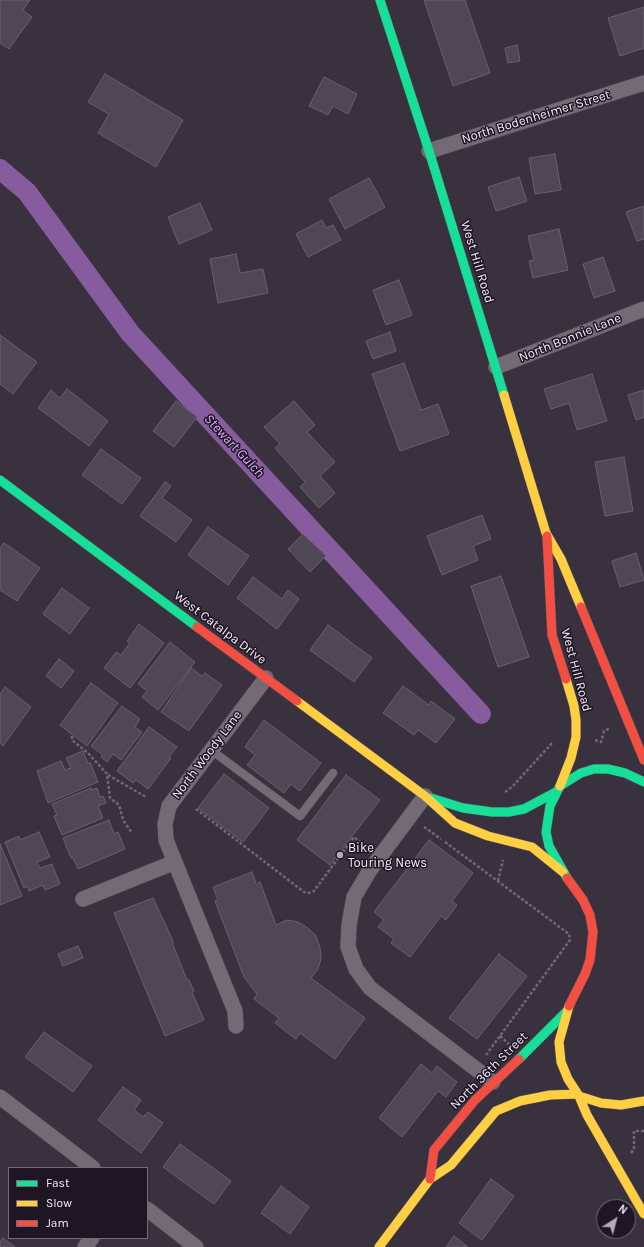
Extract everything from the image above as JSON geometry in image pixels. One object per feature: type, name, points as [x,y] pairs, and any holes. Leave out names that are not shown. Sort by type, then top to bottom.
[{"type":"street","name":"West Hill Road","points":[[380,0],[429,150],[546,533],[561,559],[644,760]]},
{"type":"street","name":"North Bodenheimer Street","points":[[429,150],[644,83]]},
{"type":"street","name":"North Bonnie Lane","points":[[496,367],[644,309]]},
{"type":"street","name":"West Catalpa Drive","points":[[0,480],[424,796],[455,823],[488,836],[532,847],[563,872]]},
{"type":"street","name":"West Hill Road","points":[[546,533],[552,635],[574,706],[576,720],[576,737],[571,758],[550,806],[546,832],[549,846],[563,872]]},
{"type":"street","name":"North Woody Lane","points":[[236,1026],[235,1011],[166,840],[165,824],[169,806],[266,678]]},
{"type":"street","name":"West Catalpa Drive","points":[[424,796],[463,808],[492,812],[509,812],[524,809],[558,789],[581,773],[594,769],[608,769],[625,773],[644,782]]},
{"type":"street","points":[[424,796],[370,870],[354,897],[349,925],[348,947],[356,969],[370,988],[494,1098]]},
{"type":"street","points":[[83,899],[175,862]]},
{"type":"street","points":[[563,872],[583,900],[590,915],[593,932],[590,960],[568,1009],[559,1042],[561,1062],[568,1079],[578,1095],[587,1115],[644,1214]]},
{"type":"street","name":"North 36th Street","points":[[380,1247],[430,1179],[451,1165],[522,1057],[568,1009]]},
{"type":"street","name":"North 36th Street","points":[[430,1179],[434,1150],[461,1115],[475,1100],[494,1098],[520,1101],[550,1095],[578,1095],[601,1103],[621,1105],[644,1101]]},
{"type":"street","points":[[0,1097],[92,1167]]},
{"type":"street","points":[[148,1210],[196,1247]]},
{"type":"street","points":[[85,1247],[91,1239]]},
{"type":"lane","points":[[211,750],[300,816],[333,773]]},
{"type":"path","points":[[591,739],[601,742],[604,731],[615,727]]},
{"type":"path","points":[[72,736],[72,740],[88,753],[107,774],[146,797]]},
{"type":"path","points":[[499,794],[512,787],[555,740]]},
{"type":"path","points":[[107,774],[110,798],[117,803],[123,820],[132,833]]},
{"type":"path","points":[[196,809],[304,892],[309,893],[314,891],[354,837],[362,843]]},
{"type":"path","points":[[420,824],[569,934],[570,940],[482,1060]]},
{"type":"path","points":[[498,881],[505,854]]},
{"type":"path","points":[[626,1155],[633,1152],[634,1149],[634,1131],[644,1131]]},
{"type":"building","points":[[0,0],[30,0],[23,10],[32,17],[9,49],[0,43]]},
{"type":"building","points":[[424,0],[465,0],[490,73],[453,86]]},
{"type":"building","points":[[644,7],[644,48],[620,56],[608,18]]},
{"type":"building","points":[[517,45],[520,61],[508,63],[505,48]]},
{"type":"building","points":[[105,74],[183,120],[156,167],[98,133],[109,114],[88,102]]},
{"type":"building","points":[[324,77],[357,94],[348,114],[333,106],[328,115],[309,106]]},
{"type":"building","points":[[555,154],[561,190],[535,194],[529,158]]},
{"type":"building","points":[[519,177],[527,201],[496,211],[488,187]]},
{"type":"building","points":[[369,178],[385,207],[345,229],[329,199]]},
{"type":"building","points":[[200,203],[212,230],[179,244],[168,217]]},
{"type":"building","points":[[644,206],[644,239],[637,241],[626,212]]},
{"type":"building","points":[[322,220],[326,228],[333,225],[341,240],[308,257],[296,234]]},
{"type":"building","points":[[559,229],[568,270],[533,278],[529,261],[534,260],[528,236]]},
{"type":"building","points":[[236,254],[240,273],[263,269],[268,293],[218,303],[210,259]]},
{"type":"building","points":[[603,257],[615,291],[594,298],[583,264]]},
{"type":"building","points":[[399,280],[412,315],[386,325],[373,290]]},
{"type":"building","points":[[390,332],[396,351],[373,359],[366,341]]},
{"type":"building","points":[[0,335],[37,362],[13,394],[0,384]]},
{"type":"building","points":[[404,363],[421,410],[438,404],[449,434],[400,451],[372,374]]},
{"type":"building","points":[[592,374],[607,421],[577,430],[569,403],[551,409],[544,389]]},
{"type":"building","points":[[67,389],[108,421],[89,446],[38,408],[51,390],[60,398]]},
{"type":"building","points":[[644,390],[644,417],[636,420],[628,395]]},
{"type":"building","points":[[176,401],[197,417],[174,447],[153,431]]},
{"type":"building","points":[[294,401],[315,425],[307,432],[335,462],[320,476],[335,493],[319,508],[300,487],[305,482],[275,448],[280,444],[264,427]]},
{"type":"building","points":[[101,449],[141,478],[122,504],[82,475]]},
{"type":"building","points":[[624,457],[633,511],[605,516],[595,462]]},
{"type":"building","points":[[165,482],[171,486],[162,498],[192,520],[176,542],[140,516]]},
{"type":"building","points":[[482,515],[491,539],[473,546],[478,560],[442,575],[427,536]]},
{"type":"building","points":[[208,527],[249,556],[228,585],[188,555]]},
{"type":"building","points":[[303,534],[326,556],[310,572],[288,549]]},
{"type":"building","points":[[4,543],[40,568],[17,601],[0,590],[0,548]]},
{"type":"building","points":[[636,553],[644,580],[620,587],[612,561]]},
{"type":"building","points":[[501,576],[529,657],[498,667],[471,586]]},
{"type":"building","points":[[253,577],[282,599],[288,590],[299,599],[277,629],[237,598]]},
{"type":"building","points":[[62,588],[89,608],[70,634],[43,614]]},
{"type":"building","points":[[139,624],[164,643],[130,688],[104,668],[116,652],[121,655],[130,643],[127,641]]},
{"type":"building","points":[[328,625],[372,658],[354,682],[310,650]]},
{"type":"building","points":[[170,642],[195,662],[158,710],[142,697],[147,691],[138,684]]},
{"type":"building","points":[[59,659],[74,671],[61,688],[46,676]]},
{"type":"building","points":[[191,668],[202,676],[205,673],[222,685],[189,731],[161,712]]},
{"type":"building","points":[[91,683],[118,703],[87,746],[60,725]]},
{"type":"building","points":[[403,686],[429,705],[431,701],[455,719],[436,743],[418,730],[414,735],[383,713]]},
{"type":"building","points":[[5,687],[31,707],[3,746],[0,743],[0,694]]},
{"type":"building","points":[[122,706],[140,719],[135,727],[142,732],[121,760],[113,754],[107,762],[101,757],[103,755],[91,746]]},
{"type":"building","points":[[264,720],[321,763],[300,791],[291,784],[284,793],[247,765],[255,755],[245,747]]},
{"type":"building","points":[[149,727],[177,747],[169,757],[171,758],[148,789],[136,780],[133,783],[117,771]]},
{"type":"building","points":[[83,751],[88,764],[90,762],[98,782],[48,803],[37,771],[61,761],[65,770],[71,768],[66,758]]},
{"type":"building","points":[[224,774],[269,808],[243,842],[198,808]]},
{"type":"building","points":[[346,775],[380,800],[330,865],[297,840]]},
{"type":"building","points":[[91,788],[91,790],[97,788],[100,797],[103,796],[106,803],[98,806],[103,818],[62,835],[54,816],[57,815],[52,804]]},
{"type":"building","points":[[109,820],[114,834],[118,832],[125,849],[78,869],[73,858],[71,858],[63,838]]},
{"type":"building","points":[[39,832],[50,857],[37,862],[40,868],[52,864],[60,884],[45,890],[43,885],[29,891],[28,886],[24,888],[5,842],[19,836],[20,840]]},
{"type":"building","points":[[429,840],[473,873],[452,901],[457,905],[446,920],[441,916],[410,957],[391,943],[394,939],[378,927],[384,920],[374,912]]},
{"type":"building","points":[[0,844],[22,896],[0,905]]},
{"type":"building","points":[[252,872],[256,884],[260,882],[276,925],[287,920],[298,922],[308,928],[316,936],[320,947],[321,959],[318,969],[311,978],[365,1018],[335,1059],[300,1033],[296,1039],[275,1023],[279,1018],[254,999],[257,994],[244,977],[215,901],[218,900],[213,887]]},
{"type":"building","points":[[153,898],[173,941],[173,945],[187,980],[189,980],[194,991],[192,992],[204,1020],[165,1036],[114,913]]},
{"type":"building","points":[[78,946],[83,958],[63,966],[58,954]]},
{"type":"building","points":[[499,954],[527,976],[477,1039],[449,1018]]},
{"type":"building","points":[[44,1032],[92,1066],[73,1092],[25,1057]]},
{"type":"building","points":[[421,1064],[432,1073],[437,1066],[457,1082],[446,1097],[438,1091],[402,1137],[379,1118]]},
{"type":"building","points":[[123,1087],[141,1100],[134,1110],[143,1117],[148,1112],[163,1123],[141,1153],[98,1120]]},
{"type":"building","points":[[180,1144],[231,1181],[214,1204],[163,1167]]},
{"type":"building","points":[[491,1179],[514,1196],[482,1240],[459,1223]]},
{"type":"building","points":[[281,1186],[309,1207],[290,1234],[261,1213]]},
{"type":"building","points":[[454,1236],[468,1247],[446,1247]]},
{"type":"building","points":[[3,1238],[15,1247],[0,1247],[0,1242]]},
{"type":"waterway","name":"Stewart Gulch","points":[[0,169],[27,192],[130,333],[481,714]]},
{"type":"traffic: fast","points":[[380,0],[429,151],[504,395]]},
{"type":"traffic: fast","points":[[0,480],[197,627]]},
{"type":"traffic: fast","points":[[567,878],[549,846],[546,832],[550,806],[560,786],[581,773],[594,769],[608,769],[625,773],[644,782]]},
{"type":"traffic: fast","points":[[431,798],[463,808],[492,812],[509,812],[524,809],[556,792]]},
{"type":"traffic: fast","points":[[519,1059],[567,1011]]},
{"type":"traffic: slow","points":[[504,395],[546,533],[561,559],[581,607]]},
{"type":"traffic: slow","points":[[560,786],[571,758],[576,737],[574,706],[566,679]]},
{"type":"traffic: slow","points":[[297,701],[425,796],[455,823],[488,836],[532,847],[563,872]]},
{"type":"traffic: slow","points":[[569,1006],[559,1042],[561,1062],[568,1079],[579,1096],[601,1103],[621,1105],[644,1101]]},
{"type":"traffic: slow","points":[[379,1247],[430,1179],[451,1165],[496,1111],[520,1101],[550,1095],[577,1094]]},
{"type":"traffic: slow","points":[[579,1096],[587,1115],[644,1214]]},
{"type":"traffic: jam","points":[[547,536],[552,635],[566,679]]},
{"type":"traffic: jam","points":[[581,607],[644,760]]},
{"type":"traffic: jam","points":[[197,627],[297,701]]},
{"type":"traffic: jam","points":[[567,878],[583,900],[590,915],[593,932],[590,960],[585,974],[569,1006]]},
{"type":"traffic: jam","points":[[430,1179],[434,1150],[475,1100],[519,1059]]},
{"type":"place","name":"Bike Touring News","points":[[340,855]]}]
